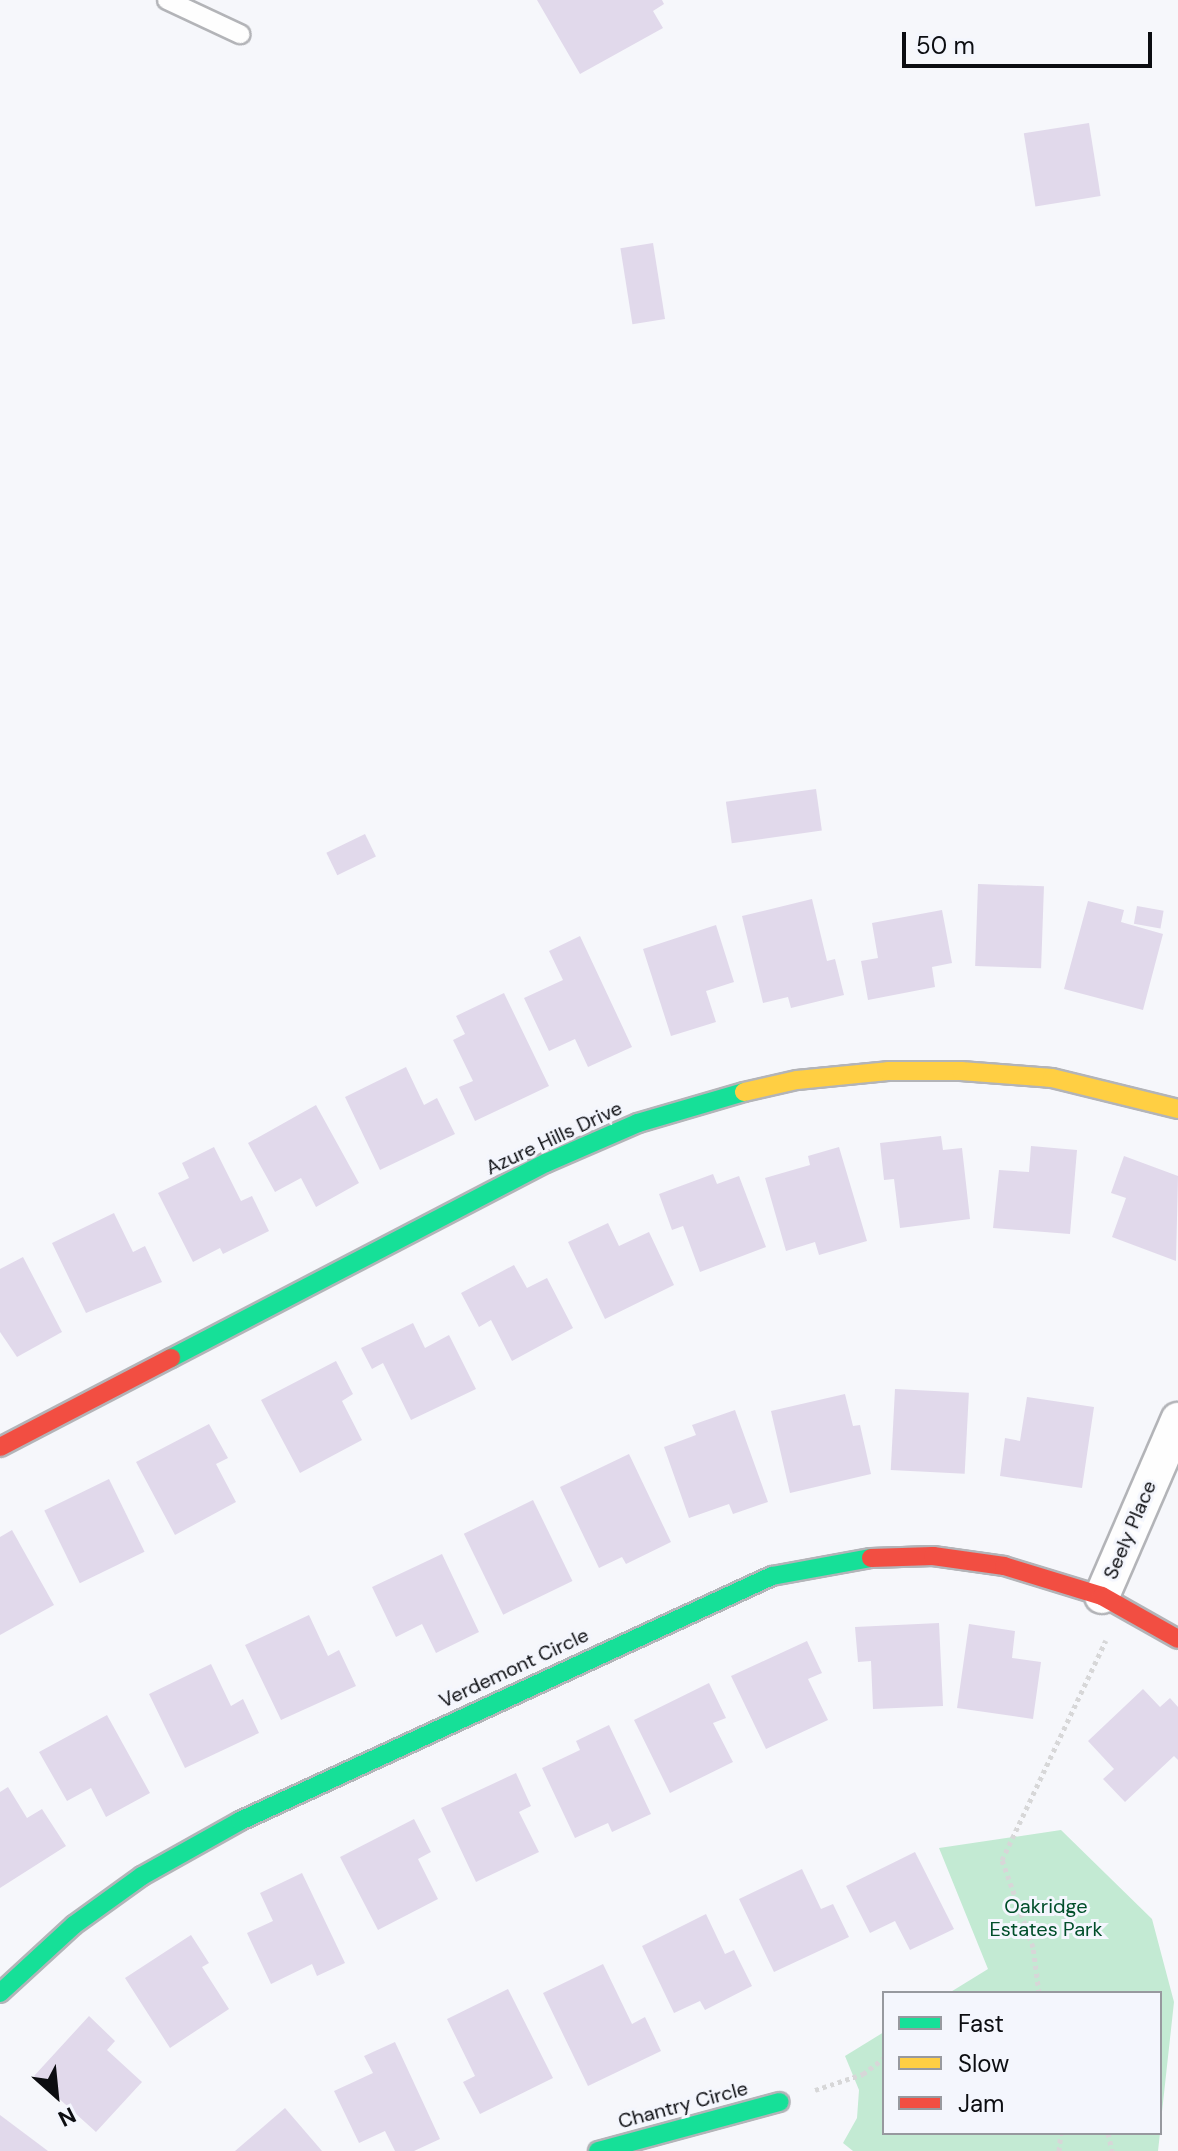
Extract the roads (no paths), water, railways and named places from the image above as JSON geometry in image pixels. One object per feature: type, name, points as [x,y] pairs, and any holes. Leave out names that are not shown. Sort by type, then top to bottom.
[{"type":"street","name":"Azure Hills Drive","points":[[0,1447],[546,1163],[638,1123],[716,1098],[797,1080],[888,1071],[961,1071],[1052,1078],[1178,1109]]},
{"type":"street","name":"Seely Place","points":[[1111,1601],[1178,1420]]},
{"type":"street","name":"Verdemont Circle","points":[[0,1993],[74,1925],[142,1876],[240,1821],[772,1576],[848,1559],[933,1556],[1004,1566],[1111,1601],[1178,1639]]},
{"type":"street","name":"Chantry Circle","points":[[598,2151],[779,2102]]},
{"type":"lane","points":[[167,0],[240,34]]},
{"type":"park label","name":"Oakridge Estates Park","points":[[1046,1918]]}]
